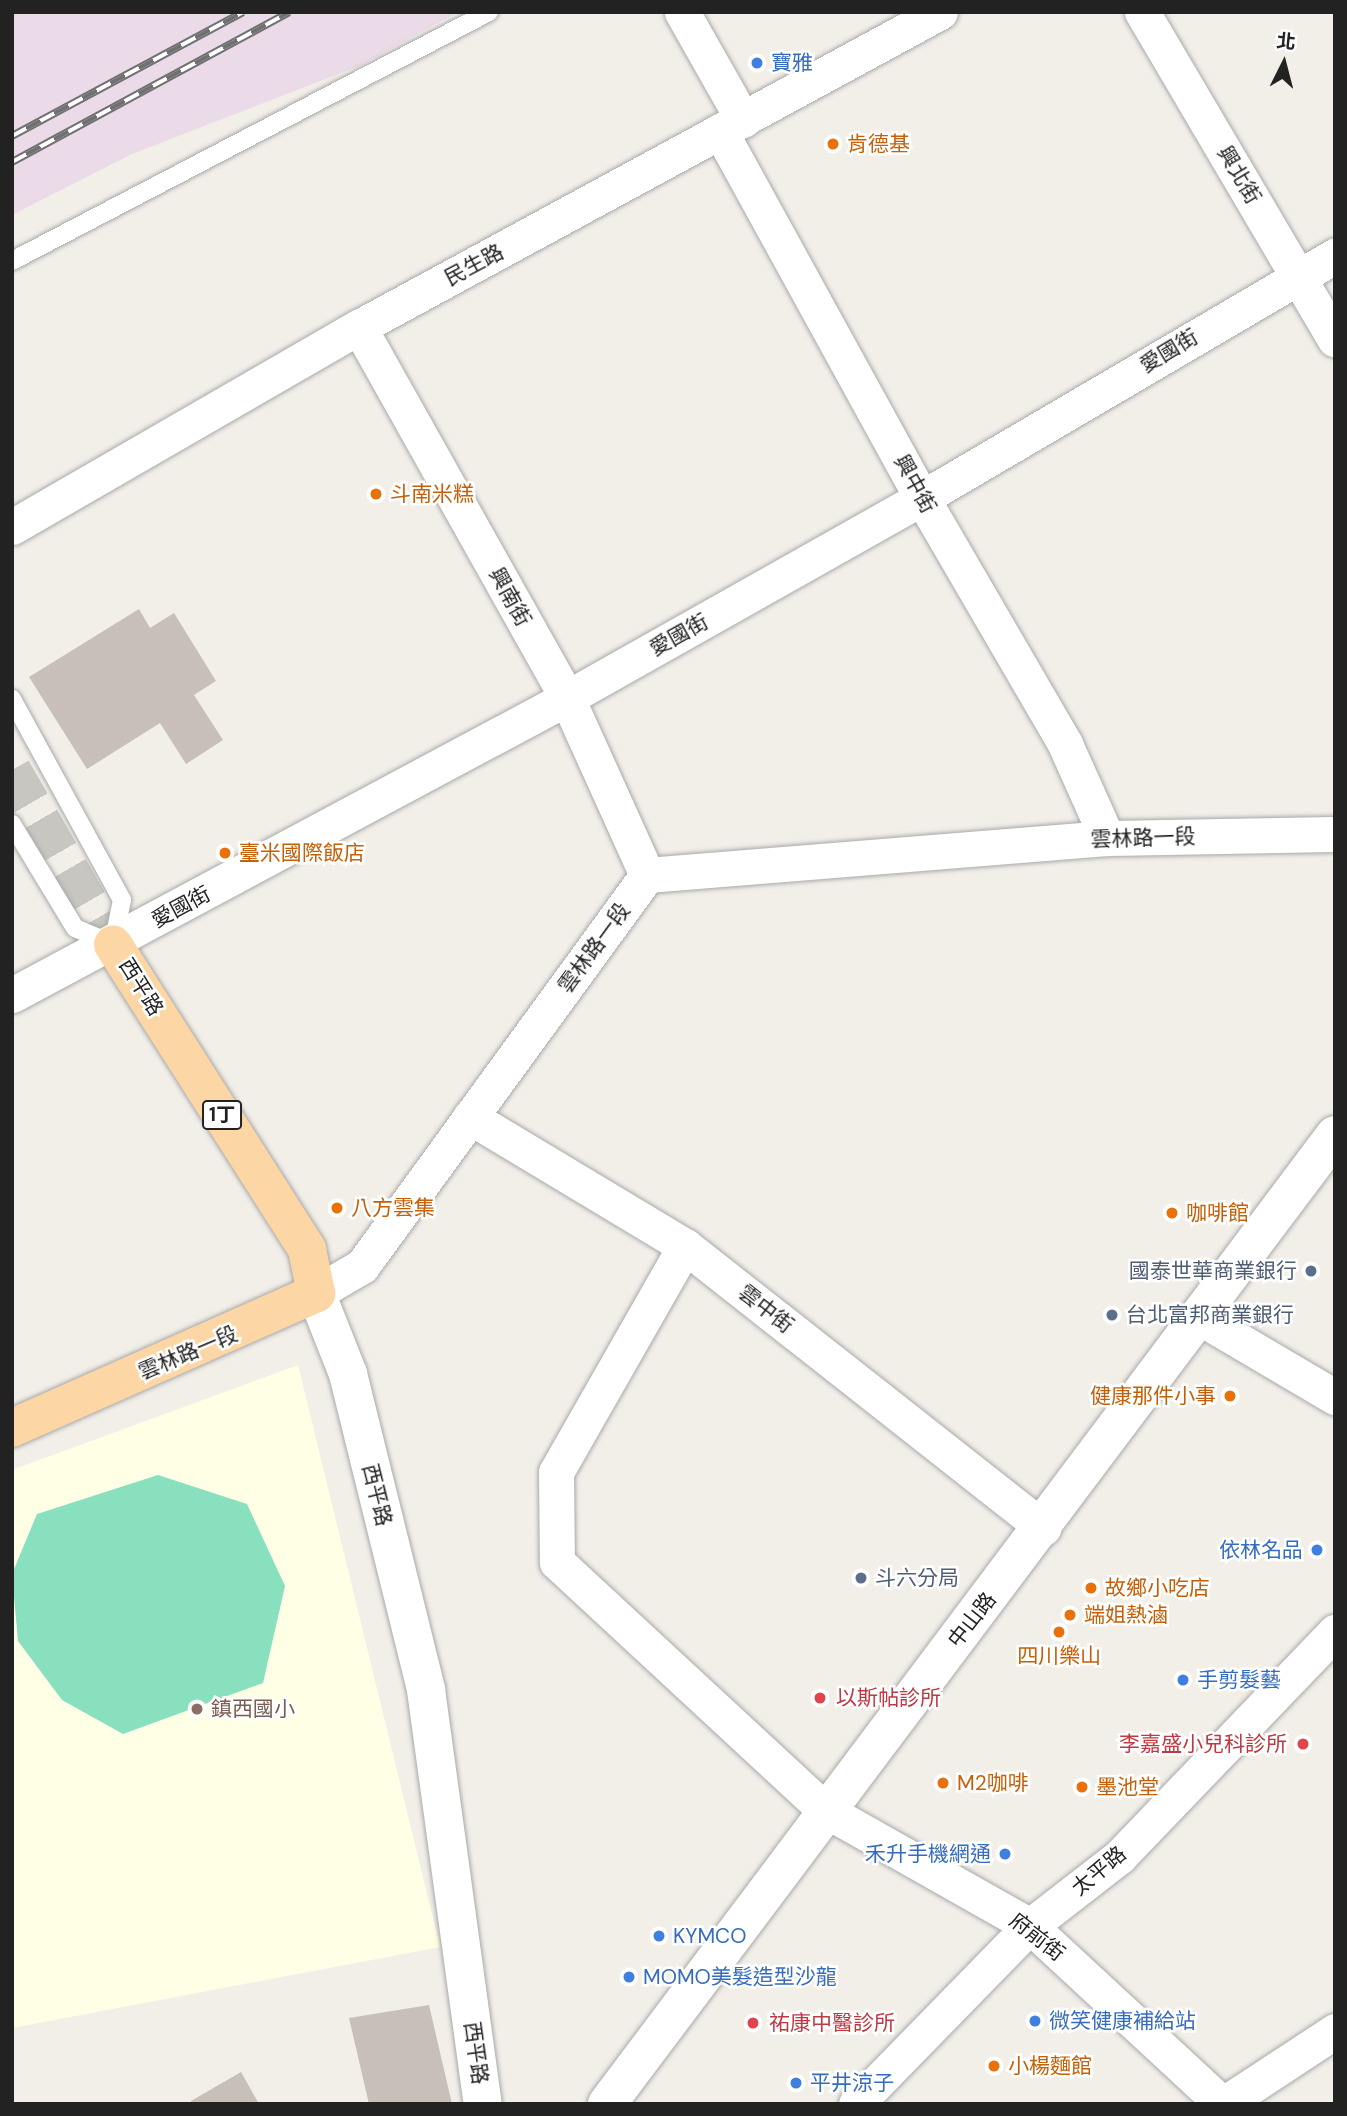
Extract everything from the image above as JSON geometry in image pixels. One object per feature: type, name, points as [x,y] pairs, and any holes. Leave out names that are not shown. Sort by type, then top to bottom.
[{"type":"main road","name":"西平路","points":[[113,944],[307,1249],[316,1293]]},
{"type":"main road","name":"雲林路一段","points":[[12,1428],[245,1329],[316,1293]]},
{"type":"street","name":"興中街","points":[[682,12],[732,126],[922,498],[1065,744],[1107,838]]},
{"type":"street","name":"民生路","points":[[12,527],[359,327],[940,12]]},
{"type":"street","name":"興北街","points":[[1142,12],[1335,340]]},
{"type":"street","name":"愛國街","points":[[12,995],[113,944],[567,698],[922,498],[1298,275],[1335,256]]},
{"type":"street","name":"興南街","points":[[359,327],[567,698],[647,875]]},
{"type":"street","name":"雲林路一段","points":[[316,1293],[362,1266],[647,875],[1107,838],[1335,834]]},
{"type":"street","name":"雲中街","points":[[470,1117],[685,1246],[1043,1528]]},
{"type":"street","name":"中山路","points":[[607,2104],[825,1810],[1043,1528],[1335,1135]]},
{"type":"street","name":"府前街","points":[[685,1246],[556,1472],[557,1562],[825,1810],[1030,1926],[1223,2104]]},
{"type":"street","name":"西平路","points":[[316,1293],[348,1374],[426,1690],[483,2104]]},
{"type":"street","points":[[1199,1317],[1335,1397]]},
{"type":"street","name":"太平路","points":[[856,2104],[1030,1926],[1119,1857],[1335,1632]]},
{"type":"street","points":[[1223,2104],[1335,2031]]},
{"type":"lane","points":[[12,261],[489,12]]},
{"type":"lane","points":[[12,699],[122,900],[113,944],[75,928],[12,824]]},
{"type":"shaded area","points":[[14,12],[458,12],[359,66],[132,154],[12,215]]},
{"type":"shaded area","name":"鎮西國小","points":[[298,1365],[440,1947],[12,2028],[12,1470]]},
{"type":"green space","points":[[158,1475],[247,1504],[285,1586],[263,1683],[123,1734],[62,1700],[18,1641],[12,1574],[37,1514]]},
{"type":"building","points":[[139,609],[150,628],[174,613],[216,681],[194,695],[223,740],[186,764],[160,723],[87,769],[29,677]]},
{"type":"building","points":[[429,2005],[452,2104],[369,2104],[349,2018]]},
{"type":"building","points":[[241,2072],[259,2104],[192,2104],[191,2101]]},
{"type":"tunnel","points":[[12,770],[113,944]]},
{"type":"railway","points":[[12,136],[243,12]]},
{"type":"railway","points":[[12,162],[289,12]]},
{"type":"place","name":"寶雅","points":[[757,63]]},
{"type":"place","name":"肯德基","points":[[833,144]]},
{"type":"place","name":"斗南米糕","points":[[376,494]]},
{"type":"place","name":"臺米國際飯店","points":[[225,853]]},
{"type":"place","name":"八方雲集","points":[[337,1208]]},
{"type":"place","name":"咖啡館","points":[[1172,1213]]},
{"type":"place","name":"國泰世華商業銀行","points":[[1311,1271]]},
{"type":"place","name":"台北富邦商業銀行","points":[[1112,1315]]},
{"type":"place","name":"健康那件小事","points":[[1230,1396]]},
{"type":"place","name":"依林名品","points":[[1317,1550]]},
{"type":"place","name":"斗六分局","points":[[861,1578]]},
{"type":"place","name":"故鄉小吃店","points":[[1091,1588]]},
{"type":"place","name":"端姐熱滷","points":[[1070,1615]]},
{"type":"place","name":"四川樂山","points":[[1059,1632]]},
{"type":"place","name":"手剪髮藝","points":[[1183,1680]]},
{"type":"place","name":"以斯帖診所","points":[[820,1698]]},
{"type":"place","name":"鎮西國小","points":[[197,1709]]},
{"type":"place","name":"李嘉盛小兒科診所","points":[[1303,1744]]},
{"type":"place","name":"M2咖啡","points":[[943,1783]]},
{"type":"place","name":"墨池堂","points":[[1082,1787]]},
{"type":"place","name":"禾升手機網通","points":[[1005,1854]]},
{"type":"place","name":"KYMCO","points":[[659,1936]]},
{"type":"place","name":"MOMO美髮造型沙龍","points":[[629,1977]]},
{"type":"place","name":"微笑健康補給站","points":[[1035,2021]]},
{"type":"place","name":"祐康中醫診所","points":[[753,2023]]},
{"type":"place","name":"小楊麵館","points":[[994,2066]]},
{"type":"place","name":"平井涼子","points":[[796,2083]]}]
